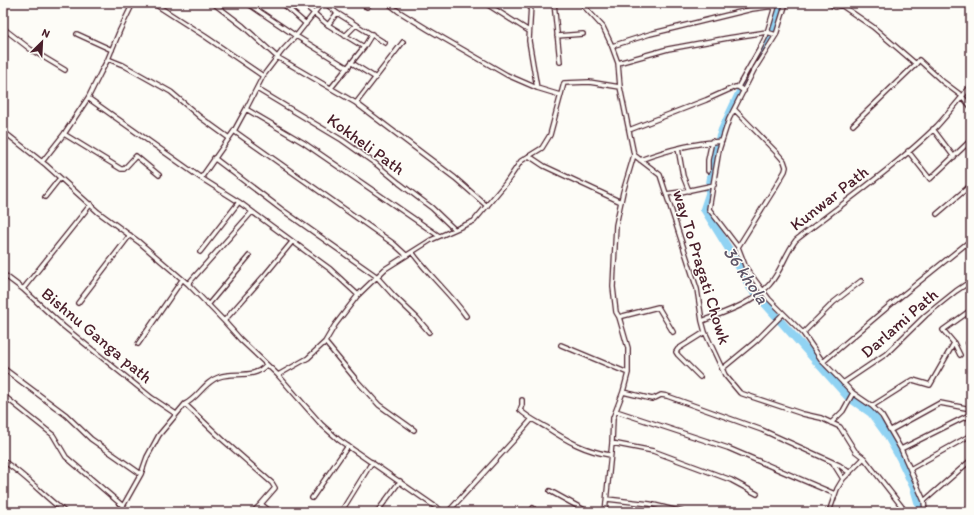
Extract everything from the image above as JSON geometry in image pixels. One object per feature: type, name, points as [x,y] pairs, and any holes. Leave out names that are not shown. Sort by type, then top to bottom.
[{"type":"street","points":[[42,162],[64,134],[88,98],[108,59],[133,3]]},
{"type":"street","points":[[153,3],[263,76]]},
{"type":"street","points":[[213,3],[243,26],[277,57],[356,103],[455,178],[487,206]]},
{"type":"street","points":[[247,3],[296,36],[348,68]]},
{"type":"street","points":[[282,3],[306,24]]},
{"type":"street","points":[[302,3],[328,25],[364,47]]},
{"type":"street","points":[[201,178],[234,131],[263,76],[277,57],[323,3],[385,42]]},
{"type":"street","points":[[361,3],[367,7],[371,3]]},
{"type":"street","points":[[388,3],[436,34],[507,75],[537,88],[560,94]]},
{"type":"street","points":[[485,3],[529,31]]},
{"type":"street","points":[[530,3],[529,31],[533,70],[537,88]]},
{"type":"street","points":[[554,3],[560,62]]},
{"type":"street","points":[[581,3],[603,27],[618,63],[620,87],[634,155],[616,225],[613,287],[616,312],[619,317],[628,348],[628,374],[613,418],[606,512]]},
{"type":"street","points":[[786,3],[776,35],[754,70],[729,119],[719,150],[709,209],[738,247],[746,268],[783,314],[802,332],[823,362],[853,393],[872,406],[882,416],[901,448],[924,501],[925,512]]},
{"type":"street","points":[[828,3],[835,7],[841,4],[867,22],[916,64]]},
{"type":"street","points":[[612,46],[650,34],[775,4],[767,32],[759,50],[738,87],[629,130]]},
{"type":"street","points":[[328,25],[337,13]]},
{"type":"street","points":[[346,36],[356,25]]},
{"type":"street","points":[[3,28],[30,49],[65,70]]},
{"type":"street","points":[[618,63],[668,49],[767,32],[776,35]]},
{"type":"street","points":[[77,34],[112,50]]},
{"type":"street","points":[[331,88],[352,63],[372,34]]},
{"type":"street","points":[[557,36],[583,34]]},
{"type":"street","points":[[356,103],[403,42]]},
{"type":"street","points":[[108,59],[124,66],[171,92],[200,117],[229,138]]},
{"type":"street","points":[[853,125],[919,60],[942,81],[962,96],[971,107]]},
{"type":"street","points":[[352,63],[376,78]]},
{"type":"street","points":[[278,375],[308,358],[325,342],[335,325],[358,295],[385,268],[438,236],[474,221],[506,183],[521,161],[542,148],[550,136],[564,83],[589,82],[620,87]]},
{"type":"street","name":"Kunwar Path","points":[[702,321],[748,302],[760,294],[770,285],[783,264],[789,249],[796,240],[862,190],[933,129],[971,86]]},
{"type":"street","points":[[738,87],[744,91]]},
{"type":"street","name":"Kokheli Path","points":[[257,89],[342,140],[376,164],[432,208],[454,229]]},
{"type":"street","points":[[88,98],[201,178],[239,202],[330,269],[358,295]]},
{"type":"street","points":[[246,110],[304,143],[438,236]]},
{"type":"street","points":[[734,110],[771,147],[786,165],[785,171],[738,247]]},
{"type":"street","points":[[933,129],[954,156]]},
{"type":"street","points":[[3,131],[42,162],[111,222],[130,235],[188,284],[241,340],[278,375],[321,424],[348,446],[400,481],[440,511]]},
{"type":"street","points":[[234,131],[376,231],[406,255]]},
{"type":"street","points":[[64,134],[121,170],[124,169],[136,156],[160,175]]},
{"type":"street","points":[[908,151],[930,179],[971,140]]},
{"type":"street","points":[[640,160],[678,148],[712,141],[722,141]]},
{"type":"street","points":[[708,171],[708,160],[712,141]]},
{"type":"street","points":[[678,148],[683,176],[689,191]]},
{"type":"street","name":"way To Pragati Chowk","points":[[634,155],[660,175],[697,289],[705,332],[722,369],[740,393],[821,418],[840,428],[855,451],[864,458],[906,512]]},
{"type":"street","points":[[529,156],[544,166],[622,202]]},
{"type":"street","points":[[214,158],[281,209],[376,276],[394,296],[418,318],[429,332]]},
{"type":"street","points":[[45,198],[60,178]]},
{"type":"street","points":[[666,194],[689,191],[714,185]]},
{"type":"street","points":[[937,214],[971,185]]},
{"type":"street","points":[[200,252],[239,202]]},
{"type":"street","points":[[23,289],[91,204]]},
{"type":"street","points":[[188,284],[252,212]]},
{"type":"street","points":[[78,303],[130,235]]},
{"type":"street","points":[[823,362],[889,306],[971,240]]},
{"type":"street","points":[[224,321],[292,242]]},
{"type":"street","points":[[412,252],[420,264],[466,316]]},
{"type":"street","points":[[208,305],[249,256]]},
{"type":"street","name":"Bishnu Ganga path","points":[[3,274],[23,289],[94,352],[152,398],[176,414]]},
{"type":"street","points":[[138,344],[182,280]]},
{"type":"street","points":[[802,332],[834,302],[861,281]]},
{"type":"street","name":"Darlami Path","points":[[843,383],[886,354],[926,315],[971,281]]},
{"type":"street","points":[[619,317],[658,307],[673,332]]},
{"type":"street","points":[[960,355],[954,343],[943,330],[971,310]]},
{"type":"street","points":[[722,369],[756,340],[783,314]]},
{"type":"street","points":[[700,377],[676,352],[678,349],[705,332]]},
{"type":"street","points":[[325,342],[379,405],[414,430]]},
{"type":"street","points":[[872,406],[913,380],[930,385],[954,343]]},
{"type":"street","points":[[560,346],[628,374]]},
{"type":"street","points":[[121,512],[159,435],[185,404],[190,402],[208,383],[219,376],[254,373],[262,370],[266,365]]},
{"type":"street","points":[[3,368],[66,415],[91,439],[141,474]]},
{"type":"street","points":[[623,392],[652,398],[661,395],[667,396],[762,430],[833,462],[850,473]]},
{"type":"street","points":[[831,423],[842,411],[853,393]]},
{"type":"street","points":[[3,396],[53,435],[66,456],[123,506]]},
{"type":"street","points":[[522,400],[520,410],[532,419],[572,444],[610,455]]},
{"type":"street","points":[[891,430],[940,403],[971,409]]},
{"type":"street","points":[[185,404],[272,483],[275,488],[253,512]]},
{"type":"street","points":[[616,410],[728,448],[835,494]]},
{"type":"street","points":[[901,448],[969,415],[971,421]]},
{"type":"street","points":[[448,512],[532,419]]},
{"type":"street","points":[[910,469],[971,435]]},
{"type":"street","points":[[612,443],[653,451],[731,480],[757,494]]},
{"type":"street","points":[[312,498],[348,446]]},
{"type":"street","points":[[829,512],[835,494],[843,479],[864,458]]},
{"type":"street","points":[[924,501],[971,460]]},
{"type":"street","points":[[3,461],[13,467],[65,512]]},
{"type":"street","points":[[340,512],[372,462]]},
{"type":"street","points":[[833,462],[843,479]]},
{"type":"street","points":[[377,512],[400,481]]},
{"type":"street","points":[[550,491],[588,512]]},
{"type":"street","points":[[607,499],[650,504],[682,512]]},
{"type":"street","points":[[261,504],[271,512]]},
{"type":"waterway","name":"36 khola","points":[[780,3],[769,40],[751,68],[722,130],[713,158],[709,194],[704,209],[735,259],[750,287],[848,397],[871,413],[887,435],[914,488],[921,512]]}]
